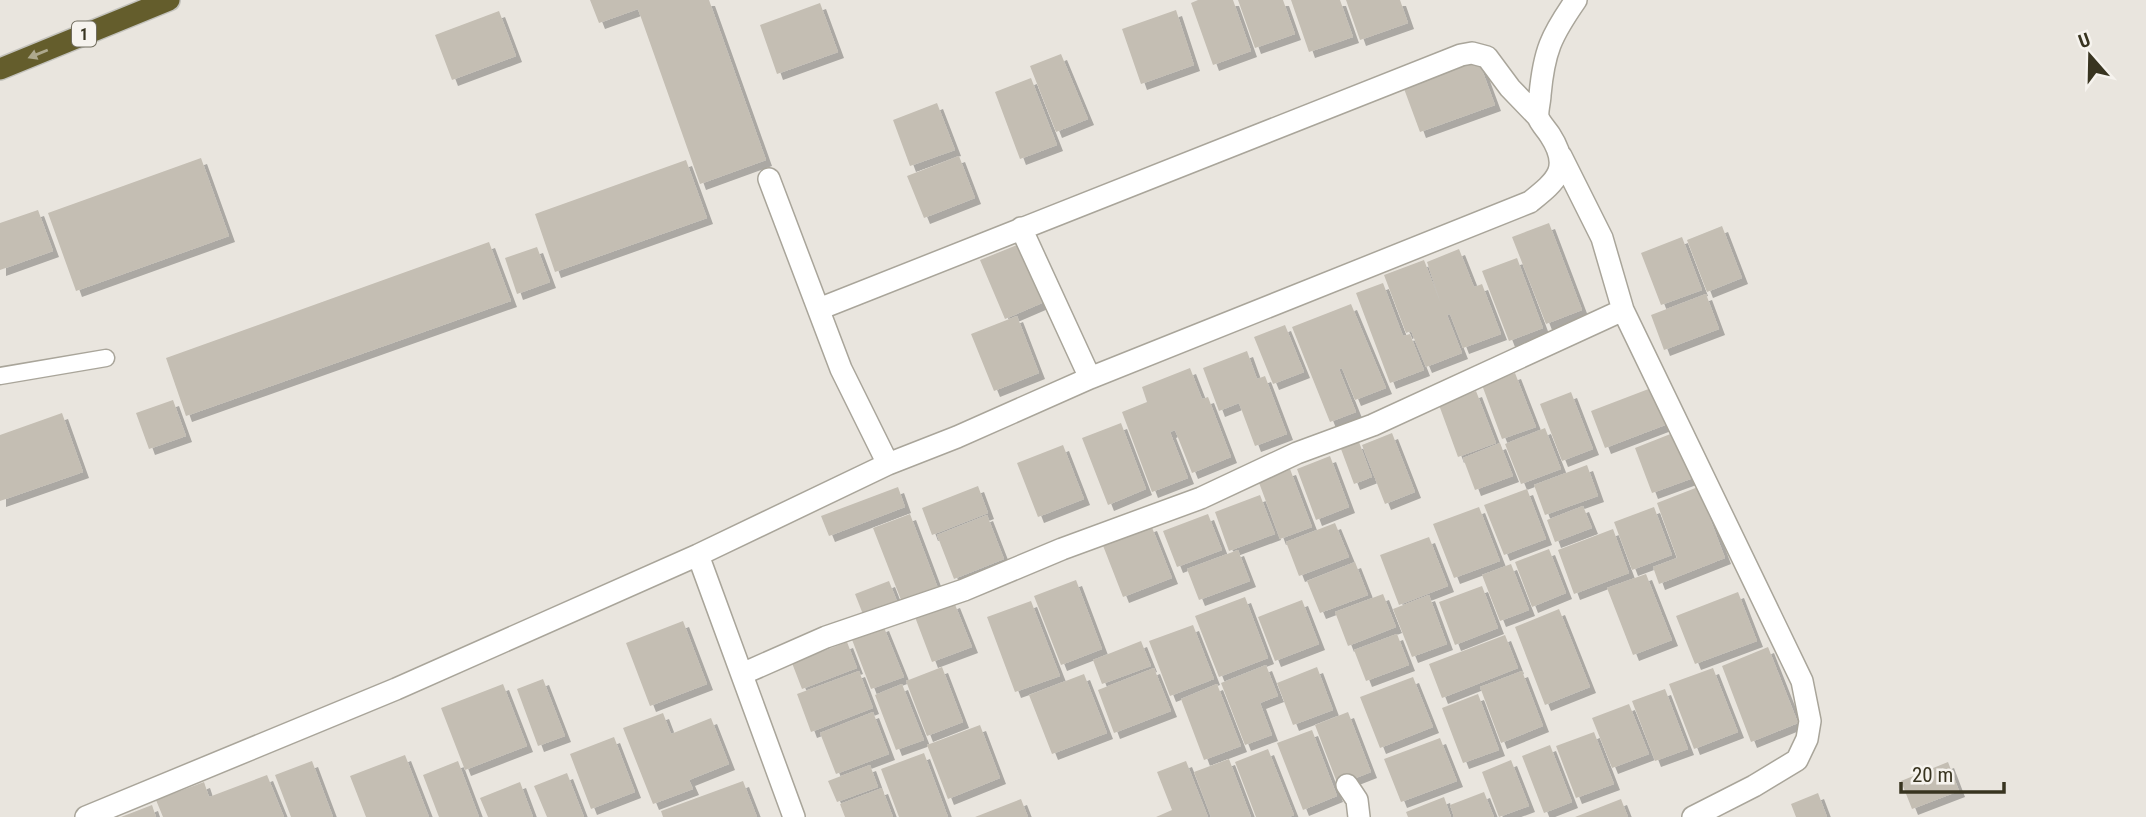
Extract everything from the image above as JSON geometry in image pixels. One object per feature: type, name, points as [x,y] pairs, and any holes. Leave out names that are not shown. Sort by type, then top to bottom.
[{"type":"highway","name":"1","points":[[0,69],[169,0]]},
{"type":"street","points":[[1538,117],[1544,59],[1549,43],[1555,29],[1576,0]]},
{"type":"street","points":[[818,309],[1461,55],[1472,53],[1487,57],[1510,88],[1538,117],[1561,156],[1602,238],[1623,310],[1802,681],[1810,720],[1807,740],[1797,760],[1754,786],[1693,817]]},
{"type":"street","points":[[86,817],[396,689],[698,555],[888,464],[957,438],[1090,378],[1530,202],[1560,174],[1561,156]]},
{"type":"street","points":[[769,179],[841,369],[888,464]]},
{"type":"street","points":[[1021,228],[1090,378]]},
{"type":"street","points":[[742,674],[826,637],[964,590],[1062,549],[1201,498],[1297,453],[1373,425],[1623,310]]},
{"type":"street","points":[[698,555],[794,817]]},
{"type":"street","points":[[1347,786],[1357,800],[1359,817]]},
{"type":"lane","points":[[0,376],[106,358]]},
{"type":"building","points":[[590,0],[709,0],[766,160],[700,184],[638,9],[599,23]]},
{"type":"building","points":[[1198,0],[1233,0],[1251,51],[1213,65],[1191,3]]},
{"type":"building","points":[[1238,0],[1283,0],[1295,34],[1255,48]]},
{"type":"building","points":[[1291,0],[1340,0],[1353,37],[1309,52]]},
{"type":"building","points":[[1346,0],[1400,0],[1408,23],[1360,40]]},
{"type":"building","points":[[820,3],[838,52],[777,74],[760,25]]},
{"type":"building","points":[[1176,10],[1194,65],[1141,84],[1122,29]]},
{"type":"building","points":[[499,11],[516,56],[452,80],[435,35]]},
{"type":"building","points":[[1061,54],[1088,119],[1056,132],[1030,66]]},
{"type":"building","points":[[1478,59],[1495,105],[1420,132],[1403,86]]},
{"type":"building","points":[[1031,78],[1057,145],[1020,159],[995,92]]},
{"type":"building","points":[[937,103],[955,150],[910,166],[893,120]]},
{"type":"building","points":[[959,156],[975,198],[924,218],[907,176]]},
{"type":"building","points":[[201,158],[229,236],[76,291],[48,213]]},
{"type":"building","points":[[686,160],[707,218],[555,272],[535,214]]},
{"type":"building","points":[[38,210],[53,251],[0,270],[0,223]]},
{"type":"building","points":[[1549,223],[1582,310],[1546,324],[1512,237]]},
{"type":"building","points":[[1722,226],[1742,278],[1707,292],[1687,240]]},
{"type":"building","points":[[1682,237],[1702,290],[1661,305],[1641,253]]},
{"type":"building","points":[[489,242],[511,301],[186,416],[166,358]]},
{"type":"building","points":[[1017,245],[1042,303],[1005,319],[980,260]]},
{"type":"building","points":[[537,247],[550,282],[517,294],[505,258]]},
{"type":"building","points":[[1459,249],[1474,287],[1482,284],[1501,334],[1463,348],[1450,314],[1447,315],[1462,353],[1426,367],[1411,331],[1406,333],[1384,275],[1424,260],[1441,304],[1427,262]]},
{"type":"building","points":[[1517,258],[1543,328],[1509,341],[1482,271]]},
{"type":"building","points":[[1383,283],[1403,336],[1410,334],[1424,370],[1390,383],[1356,293]]},
{"type":"building","points":[[1706,294],[1719,329],[1664,350],[1651,315]]},
{"type":"building","points":[[1351,304],[1386,388],[1355,400],[1342,368],[1339,369],[1356,412],[1330,422],[1292,327]]},
{"type":"building","points":[[1017,316],[1039,373],[994,391],[971,334]]},
{"type":"building","points":[[1285,325],[1304,372],[1273,384],[1254,337]]},
{"type":"building","points":[[1247,351],[1257,379],[1265,376],[1287,434],[1255,446],[1239,403],[1219,411],[1203,368]]},
{"type":"building","points":[[1190,368],[1202,399],[1208,397],[1231,457],[1192,473],[1175,430],[1170,432],[1188,478],[1152,492],[1122,412],[1147,402],[1142,387]]},
{"type":"building","points":[[1515,373],[1536,427],[1502,439],[1482,385]]},
{"type":"building","points":[[1659,385],[1673,422],[1605,448],[1591,411]]},
{"type":"building","points":[[1476,391],[1496,443],[1458,457],[1439,405]]},
{"type":"building","points":[[1571,392],[1593,449],[1562,461],[1540,404]]},
{"type":"building","points":[[173,400],[186,436],[149,449],[136,413]]},
{"type":"building","points":[[62,413],[83,472],[0,501],[0,435]]},
{"type":"building","points":[[1121,423],[1146,489],[1108,505],[1082,438]]},
{"type":"building","points":[[1545,428],[1561,469],[1521,484],[1505,444]]},
{"type":"building","points":[[1678,431],[1696,477],[1652,493],[1635,448]]},
{"type":"building","points":[[1392,433],[1415,492],[1385,504],[1362,445]]},
{"type":"building","points":[[1359,442],[1372,477],[1354,484],[1341,449]]},
{"type":"building","points":[[1500,443],[1513,476],[1475,490],[1463,458]]},
{"type":"building","points":[[1063,445],[1084,499],[1038,517],[1017,463]]},
{"type":"building","points":[[1330,456],[1349,507],[1316,520],[1297,469]]},
{"type":"building","points":[[1587,465],[1598,496],[1545,515],[1534,485]]},
{"type":"building","points":[[1290,469],[1312,527],[1280,539],[1258,480]]},
{"type":"building","points":[[978,486],[988,513],[932,535],[922,508]]},
{"type":"building","points":[[898,487],[905,507],[829,536],[821,516]]},
{"type":"building","points":[[1698,487],[1725,558],[1659,584],[1653,567],[1677,558],[1657,503]]},
{"type":"building","points":[[1527,489],[1546,539],[1504,555],[1484,505]]},
{"type":"building","points":[[1260,495],[1275,534],[1229,551],[1215,512]]},
{"type":"building","points":[[1583,506],[1592,528],[1555,542],[1547,520]]},
{"type":"building","points":[[1479,507],[1500,561],[1454,578],[1433,524]]},
{"type":"building","points":[[1654,507],[1672,555],[1632,570],[1614,522]]},
{"type":"building","points":[[910,514],[939,591],[903,605],[873,528]]},
{"type":"building","points":[[1208,514],[1222,550],[1177,567],[1163,531]]},
{"type":"building","points":[[987,515],[1004,559],[954,579],[937,535]]},
{"type":"building","points":[[1335,523],[1349,557],[1299,576],[1286,542]]},
{"type":"building","points":[[1151,525],[1172,578],[1123,597],[1102,543]]},
{"type":"building","points":[[1613,529],[1629,573],[1574,594],[1558,550]]},
{"type":"building","points":[[1429,537],[1448,586],[1399,605],[1380,555]]},
{"type":"building","points":[[1549,549],[1566,593],[1532,607],[1515,562]]},
{"type":"building","points":[[1238,550],[1250,581],[1199,600],[1187,569]]},
{"type":"building","points":[[1355,562],[1368,595],[1320,613],[1307,581]]},
{"type":"building","points":[[1511,564],[1529,610],[1500,621],[1482,575]]},
{"type":"building","points":[[1646,574],[1672,640],[1633,655],[1607,588]]},
{"type":"building","points":[[1076,580],[1102,649],[1061,665],[1034,596]]},
{"type":"building","points":[[889,581],[900,609],[866,622],[855,594]]},
{"type":"building","points":[[1482,586],[1498,628],[1455,645],[1439,602]]},
{"type":"building","points":[[1738,592],[1757,641],[1695,664],[1676,616]]},
{"type":"building","points":[[1383,594],[1396,627],[1348,646],[1335,612]]},
{"type":"building","points":[[1429,595],[1447,644],[1412,657],[1393,609]]},
{"type":"building","points":[[1245,597],[1268,658],[1219,677],[1195,616]]},
{"type":"building","points":[[1302,600],[1319,644],[1275,661],[1258,617]]},
{"type":"building","points":[[1031,601],[1060,676],[1015,692],[987,617]]},
{"type":"building","points":[[954,602],[972,647],[932,662],[915,617]]},
{"type":"building","points":[[1559,609],[1590,687],[1545,705],[1515,627]]},
{"type":"building","points":[[683,621],[707,684],[650,706],[626,643]]},
{"type":"building","points":[[883,625],[904,677],[871,689],[851,637]]},
{"type":"building","points":[[1193,625],[1214,679],[1170,696],[1149,641]]},
{"type":"building","points":[[1397,634],[1409,665],[1366,681],[1354,650]]},
{"type":"building","points":[[1505,635],[1518,668],[1442,698],[1429,664]]},
{"type":"building","points":[[1141,641],[1151,666],[1102,684],[1093,660]]},
{"type":"building","points":[[847,642],[857,668],[802,689],[792,663]]},
{"type":"building","points":[[1768,647],[1798,723],[1751,742],[1722,666]]},
{"type":"building","points":[[1266,665],[1278,696],[1260,703],[1272,735],[1245,745],[1221,683]]},
{"type":"building","points":[[942,667],[963,722],[927,736],[906,681]]},
{"type":"building","points":[[1317,667],[1333,710],[1293,725],[1277,683]]},
{"type":"building","points":[[1154,668],[1171,711],[1114,733],[1098,690]]},
{"type":"building","points":[[1713,668],[1738,732],[1694,749],[1669,684]]},
{"type":"building","points":[[859,671],[873,708],[811,732],[797,694]]},
{"type":"building","points":[[1522,671],[1543,726],[1501,743],[1480,687]]},
{"type":"building","points":[[1084,674],[1107,733],[1052,754],[1029,695]]},
{"type":"building","points":[[1413,677],[1433,727],[1380,748],[1360,697]]},
{"type":"building","points":[[543,679],[565,736],[538,746],[517,689]]},
{"type":"building","points":[[503,684],[527,746],[465,770],[441,708]]},
{"type":"building","points":[[902,684],[924,740],[896,750],[875,695]]},
{"type":"building","points":[[1217,684],[1241,746],[1204,760],[1181,699]]},
{"type":"building","points":[[1665,689],[1688,749],[1655,761],[1632,701]]},
{"type":"building","points":[[1478,694],[1499,750],[1463,763],[1442,708]]},
{"type":"building","points":[[1629,704],[1649,754],[1612,768],[1592,718]]},
{"type":"building","points":[[873,712],[889,754],[836,774],[820,733]]},
{"type":"building","points":[[1348,712],[1371,772],[1338,785],[1315,725]]},
{"type":"building","points":[[663,713],[671,734],[711,718],[729,764],[689,780],[693,789],[653,804],[623,728]]},
{"type":"building","points":[[980,725],[1000,778],[948,799],[927,745]]},
{"type":"building","points":[[1312,730],[1337,796],[1303,810],[1277,743]]},
{"type":"building","points":[[1594,732],[1614,784],[1576,798],[1556,746]]},
{"type":"building","points":[[614,737],[635,792],[591,809],[570,754]]},
{"type":"building","points":[[1440,738],[1457,781],[1401,802],[1384,759]]},
{"type":"building","points":[[1550,745],[1572,802],[1544,813],[1522,756]]},
{"type":"building","points":[[1268,749],[1294,815],[1289,817],[1256,817],[1235,762]]},
{"type":"building","points":[[924,753],[948,817],[899,817],[881,769]]},
{"type":"building","points":[[405,755],[429,817],[366,817],[350,776]]},
{"type":"building","points":[[1229,759],[1251,817],[1211,817],[1194,772]]},
{"type":"building","points":[[1511,760],[1529,806],[1499,817],[1482,772]]},
{"type":"building","points":[[312,761],[333,817],[291,817],[275,775]]},
{"type":"building","points":[[458,761],[479,817],[439,817],[423,775]]},
{"type":"building","points":[[1186,761],[1208,817],[1156,817],[1172,810],[1157,772]]},
{"type":"building","points":[[1948,762],[1959,791],[1912,809],[1901,781]]},
{"type":"building","points":[[870,765],[878,787],[837,802],[828,781]]},
{"type":"building","points":[[567,773],[584,817],[547,817],[534,786]]},
{"type":"building","points":[[267,775],[284,817],[163,817],[156,800],[204,782],[209,797]]},
{"type":"building","points":[[743,781],[757,817],[663,817],[661,811]]},
{"type":"building","points":[[520,782],[533,817],[488,817],[480,798]]},
{"type":"building","points":[[882,788],[893,817],[845,817],[840,804]]},
{"type":"building","points":[[1484,792],[1494,817],[1454,817],[1450,805]]},
{"type":"building","points":[[1818,793],[1827,817],[1796,817],[1791,804]]},
{"type":"building","points":[[1444,797],[1451,817],[1408,817],[1406,812]]},
{"type":"building","points":[[1021,799],[1028,817],[975,817]]},
{"type":"building","points":[[1621,799],[1628,817],[1575,817]]},
{"type":"building","points":[[152,805],[156,817],[121,817]]}]
